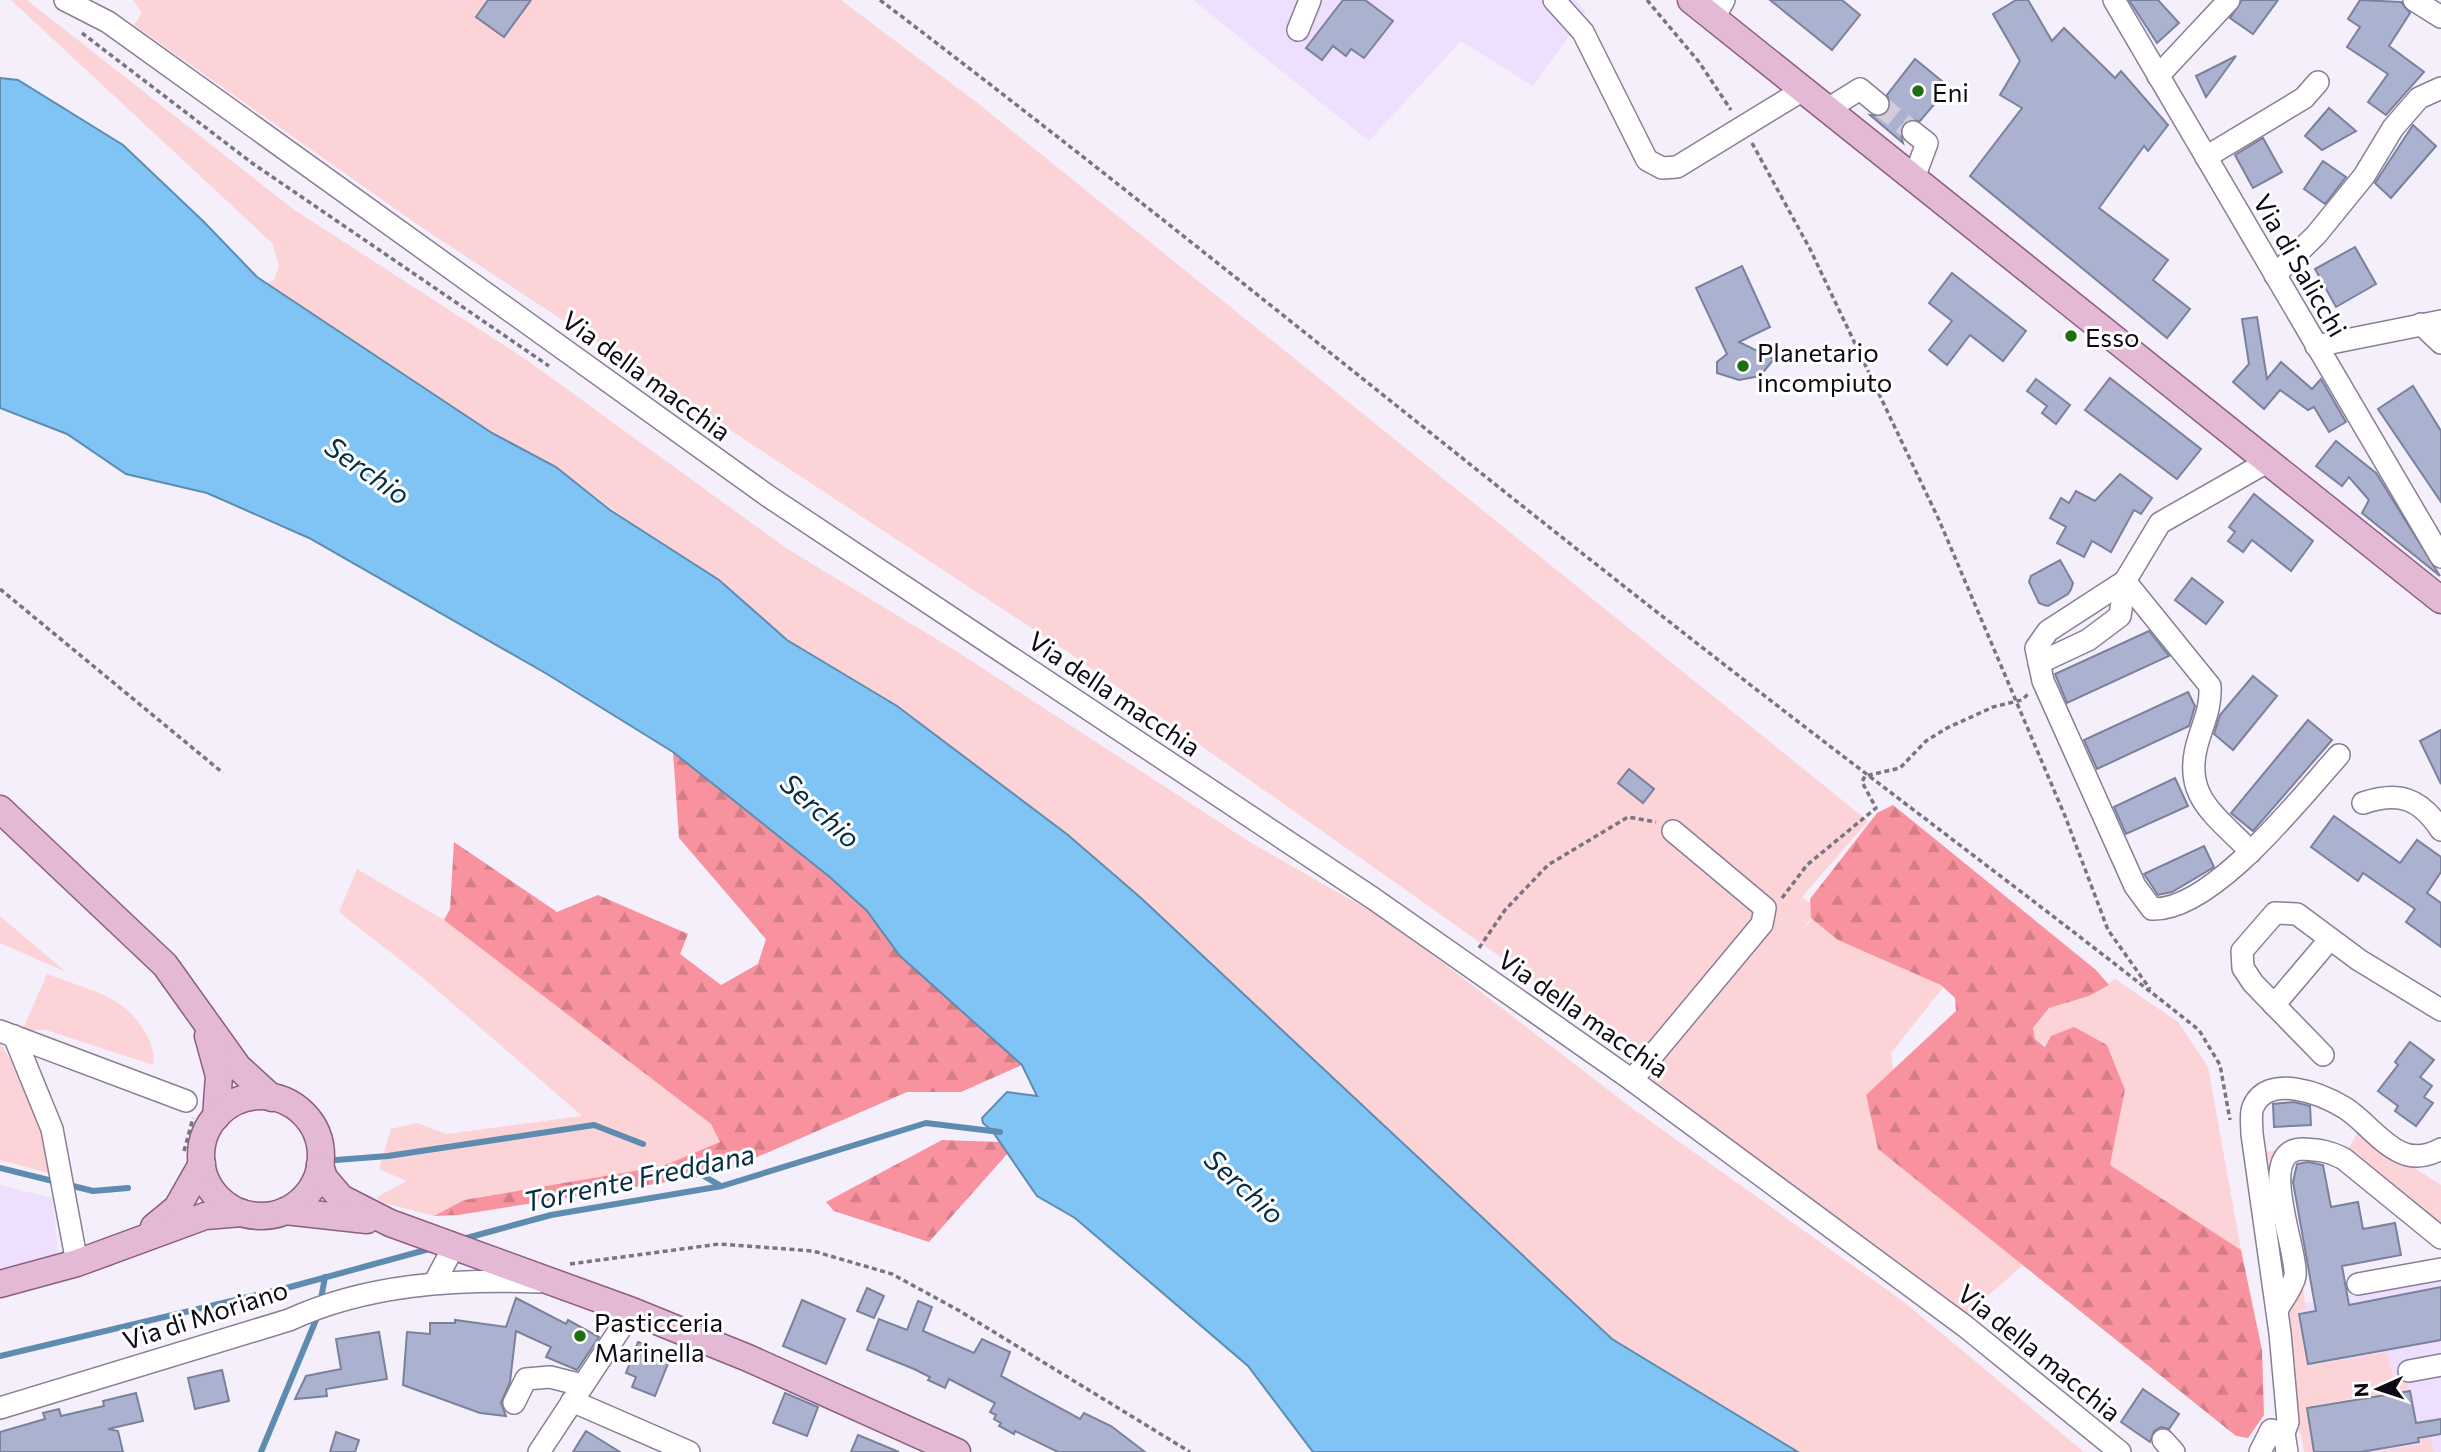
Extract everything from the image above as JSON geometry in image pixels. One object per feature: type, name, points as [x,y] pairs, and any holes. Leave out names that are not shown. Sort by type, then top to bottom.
[{"type":"main road","points":[[1691,0],[1719,9],[1803,90],[2441,600]]},
{"type":"main road","points":[[0,809],[165,965],[238,1067],[293,1106],[310,1122],[326,1160],[324,1178],[341,1198],[472,1259],[557,1273],[632,1311],[921,1444],[957,1452]]},
{"type":"main road","points":[[142,1238],[177,1208],[193,1158],[204,1139],[198,1111],[219,1076],[205,1024]]},
{"type":"main road","points":[[198,1111],[241,1100],[279,1096]]},
{"type":"main road","points":[[193,1158],[220,1200],[242,1213]]},
{"type":"main road","points":[[285,1211],[305,1197],[326,1160]]},
{"type":"main road","points":[[0,1284],[77,1263],[205,1216],[242,1213],[264,1216],[285,1211],[390,1223]]},
{"type":"street","name":"Via della macchia","points":[[65,0],[108,22],[768,496],[1374,899],[1632,1080],[1966,1326],[2120,1452]]},
{"type":"street","points":[[1298,30],[1310,0]]},
{"type":"street","points":[[1553,0],[1583,32],[1647,160],[1662,168],[1677,167],[1803,90]]},
{"type":"street","name":"Via di Salicchi","points":[[2114,0],[2441,557]]},
{"type":"street","points":[[2158,75],[2229,0]]},
{"type":"street","points":[[2414,0],[2441,17]]},
{"type":"street","points":[[2206,158],[2304,98],[2318,82]]},
{"type":"street","points":[[2274,275],[2330,217],[2364,176],[2393,128],[2419,98],[2441,88]]},
{"type":"street","points":[[1828,109],[1860,89],[1878,103]]},
{"type":"street","points":[[1913,132],[1927,143],[1914,178]]},
{"type":"street","points":[[2316,346],[2431,322],[2441,343]]},
{"type":"street","points":[[2267,461],[2160,523],[2124,581],[2048,631],[2036,648],[2041,672],[2135,886],[2152,909],[2188,899],[2237,867],[2339,755]]},
{"type":"street","points":[[2041,672],[2120,617],[2124,581]]},
{"type":"street","points":[[2124,581],[2210,686],[2211,706],[2192,766],[2193,785],[2207,806],[2251,852]]},
{"type":"street","points":[[2363,803],[2385,795],[2398,796],[2431,815],[2441,830]]},
{"type":"street","points":[[1632,1080],[1762,924],[1765,908],[1673,831]]},
{"type":"street","points":[[2323,1055],[2243,968],[2242,951],[2275,913],[2297,914],[2330,939],[2441,1010]]},
{"type":"street","points":[[2274,1004],[2330,939]]},
{"type":"street","points":[[7,1033],[198,1111]]},
{"type":"street","points":[[7,1033],[52,1129],[77,1263]]},
{"type":"street","points":[[2286,1442],[2288,1422],[2277,1310],[2252,1134],[2252,1108],[2263,1093],[2281,1088],[2321,1096],[2346,1108],[2400,1152],[2419,1156],[2441,1149]]},
{"type":"street","points":[[2277,1310],[2295,1277],[2279,1165],[2286,1154],[2297,1149],[2327,1150],[2344,1159],[2441,1238]]},
{"type":"street","name":"Via di Moriano","points":[[0,1408],[289,1320],[327,1304],[433,1280],[472,1259]]},
{"type":"street","points":[[2358,1284],[2441,1269]]},
{"type":"street","points":[[539,1452],[632,1311]]},
{"type":"street","points":[[2409,1371],[2441,1366]]},
{"type":"street","points":[[514,1403],[526,1379],[550,1377],[689,1452]]},
{"type":"street","points":[[2260,1452],[2271,1430],[2286,1442]]},
{"type":"path","points":[[880,0],[1033,116],[1371,388],[1741,678],[1869,773],[2199,1030],[2220,1066],[2232,1129]]},
{"type":"path","points":[[1647,0],[1699,62],[1742,128],[1811,249],[1940,520],[2065,816],[2108,930],[2154,994]]},
{"type":"path","points":[[0,589],[223,773]]},
{"type":"path","points":[[1762,924],[1807,865],[1876,808],[1862,782],[1869,773],[1900,768],[1926,741],[1947,728],[1993,707],[2022,699],[2041,672]]},
{"type":"path","points":[[1482,944],[1505,910],[1548,865],[1576,851],[1600,831],[1628,817],[1657,823],[1673,831]]},
{"type":"path","points":[[279,1096],[324,1124],[326,1160]]},
{"type":"path","points":[[193,1158],[198,1111]]},
{"type":"path","points":[[557,1273],[719,1244],[813,1251],[892,1274],[1190,1452]]},
{"type":"shaded area","points":[[11,0],[27,0],[293,209],[528,361],[786,548],[956,651],[1253,844],[1390,922],[1629,1106],[1904,1302],[2084,1452],[1798,1452],[1612,1339],[1141,898],[1068,835],[897,706],[787,640],[556,467],[492,433],[266,283],[274,280],[279,266],[272,243]]},
{"type":"shaded area","points":[[133,0],[841,0],[980,105],[1868,821],[1802,897],[1810,903],[1811,918],[1799,935],[1831,895],[1945,985],[1891,1053],[1893,1070],[1866,1095],[1878,1149],[2023,1265],[1964,1317],[1653,1086],[1654,1065],[1068,652],[424,229],[134,25],[142,13]]},
{"type":"shaded area","points":[[1193,0],[1576,0],[1586,12],[1533,86],[1461,41],[1369,141]]},
{"type":"shaded area","points":[[357,869],[444,920],[711,1124],[721,1142],[663,1166],[464,1200],[434,1216],[381,1202],[377,1197],[407,1181],[379,1169],[391,1129],[417,1123],[446,1134],[582,1116],[423,978],[339,912]]},
{"type":"shaded area","points":[[0,916],[66,972],[0,943]]},
{"type":"shaded area","points":[[47,974],[102,994],[125,1008],[149,1039],[154,1057],[153,1065],[46,1030],[22,1031]]},
{"type":"shaded area","points":[[2115,979],[2178,1022],[2208,1067],[2241,1250],[2110,1165],[2125,1090],[2035,1039],[2033,1028],[2049,1008],[2089,996]]},
{"type":"shaded area","points":[[0,1043],[26,1085],[56,1175],[0,1160]]},
{"type":"shaded area","points":[[2358,1132],[2441,1185],[2441,1229],[2344,1156]]},
{"type":"shaded area","points":[[2280,1150],[2265,1164],[2302,1281],[2306,1309],[2297,1312],[2307,1366],[2387,1352],[2395,1382],[2407,1382],[2409,1389],[2306,1407],[2314,1452],[2304,1452],[2301,1435],[2294,1422],[2258,1153]]},
{"type":"shaded area","points":[[0,1185],[53,1198],[59,1268],[0,1283]]},
{"type":"shaded area","points":[[2441,1278],[2441,1452],[2434,1452],[2434,1448],[2422,1444],[2373,1452],[2314,1452],[2306,1407],[2409,1389],[2395,1382],[2387,1352],[2307,1366],[2297,1312],[2306,1309],[2305,1303]]},
{"type":"shaded area","points":[[2429,1436],[2434,1452],[2373,1452],[2422,1444],[2421,1438]]},
{"type":"green space","points":[[673,752],[831,878],[867,911],[901,956],[1022,1065],[961,1092],[907,1092],[718,1174],[458,1215],[434,1216],[464,1200],[663,1166],[720,1142],[711,1124],[444,920],[450,909],[454,842],[557,912],[598,895],[688,934],[680,954],[721,985],[758,964],[766,939],[679,838]]},
{"type":"green space","points":[[1893,805],[2096,970],[2109,985],[2089,996],[2049,1008],[2033,1028],[2035,1039],[2045,1047],[2051,1036],[2074,1027],[2107,1045],[2125,1090],[2110,1165],[2241,1250],[2262,1350],[2264,1415],[2248,1438],[2236,1436],[1878,1149],[1866,1095],[1956,1011],[1955,998],[1941,985],[1838,940],[1811,918],[1810,899],[1877,813]]},
{"type":"green space","points":[[942,1140],[1000,1142],[1008,1153],[929,1242],[834,1211],[826,1202]]},
{"type":"water","name":"Serchio","points":[[0,78],[18,80],[123,145],[257,277],[492,433],[556,467],[610,510],[719,580],[787,640],[897,706],[1068,835],[1141,898],[1612,1339],[1798,1452],[1313,1452],[1248,1366],[1075,1218],[1037,1196],[982,1118],[1007,1092],[1037,1096],[1022,1065],[900,956],[867,911],[831,878],[673,752],[547,674],[309,538],[207,493],[126,474],[67,434],[0,408]]},
{"type":"building","points":[[488,0],[531,0],[504,37],[476,17]]},
{"type":"building","points":[[1343,0],[1365,0],[1393,21],[1364,58],[1351,49],[1346,56],[1333,46],[1322,60],[1306,48]]},
{"type":"building","points":[[1770,0],[1842,0],[1860,15],[1832,50]]},
{"type":"building","points":[[2016,0],[2028,0],[2052,41],[2064,28],[2115,78],[2121,71],[2168,125],[2148,151],[2144,146],[2099,208],[2168,260],[2153,280],[2190,309],[2167,338],[1970,176],[2022,108],[2000,95],[2020,61],[1993,14]]},
{"type":"building","points":[[2129,0],[2158,0],[2179,23],[2157,43]]},
{"type":"building","points":[[2242,0],[2278,0],[2253,34],[2230,18]]},
{"type":"building","points":[[2360,0],[2401,2],[2410,13],[2389,46],[2424,72],[2386,115],[2368,102],[2388,74],[2347,47],[2360,27],[2348,19]]},
{"type":"building","points":[[2236,56],[2206,97],[2196,76]]},
{"type":"building","name":"Eni","points":[[1915,59],[1949,87],[1920,121],[1909,120],[1903,123],[1900,131],[1903,143],[1870,115],[1882,116],[1888,112],[1891,106],[1887,95]]},
{"type":"building","points":[[2329,108],[2356,131],[2322,150],[2305,136]]},
{"type":"building","points":[[2413,125],[2436,146],[2391,198],[2375,183]]},
{"type":"building","points":[[2263,138],[2282,172],[2253,188],[2235,155]]},
{"type":"building","points":[[2323,161],[2346,177],[2325,204],[2304,189]]},
{"type":"building","points":[[2355,247],[2376,284],[2336,307],[2315,269]]},
{"type":"building","points":[[1742,266],[1770,327],[1739,342],[1774,359],[1760,376],[1739,380],[1717,373],[1717,362],[1727,354],[1696,288]]},
{"type":"building","points":[[1952,273],[2026,331],[2003,361],[1970,335],[1947,365],[1929,350],[1952,321],[1929,303]]},
{"type":"building","points":[[2257,317],[2267,379],[2281,362],[2312,389],[2321,379],[2346,422],[2329,432],[2314,407],[2308,410],[2280,390],[2264,409],[2233,382],[2249,364],[2242,319]]},
{"type":"building","points":[[2110,378],[2201,449],[2177,479],[2085,410]]},
{"type":"building","points":[[2036,379],[2070,405],[2056,424],[2042,413],[2047,406],[2027,391]]},
{"type":"building","points":[[2413,386],[2441,431],[2441,502],[2378,409]]},
{"type":"building","points":[[2336,441],[2376,473],[2440,576],[2362,513],[2369,500],[2349,477],[2342,486],[2316,466]]},
{"type":"building","points":[[2120,474],[2152,498],[2141,514],[2134,510],[2111,552],[2092,541],[2084,557],[2057,543],[2066,527],[2050,518],[2061,498],[2069,503],[2076,491],[2095,501]]},
{"type":"building","points":[[2254,494],[2313,541],[2291,571],[2252,540],[2243,552],[2228,541],[2235,532],[2229,527]]},
{"type":"building","points":[[2060,560],[2073,583],[2071,589],[2068,594],[2048,606],[2039,603],[2029,582],[2031,576]]},
{"type":"building","points":[[2192,578],[2223,602],[2206,624],[2175,600]]},
{"type":"building","points":[[2149,631],[2169,656],[2067,703],[2055,674]]},
{"type":"building","points":[[2253,676],[2277,696],[2233,750],[2214,734],[2220,715]]},
{"type":"building","points":[[2188,692],[2195,706],[2189,726],[2097,769],[2084,740]]},
{"type":"building","points":[[2308,720],[2332,740],[2253,831],[2231,813]]},
{"type":"building","points":[[2441,730],[2441,784],[2420,741]]},
{"type":"building","points":[[1629,769],[1654,789],[1643,803],[1618,783]]},
{"type":"building","points":[[2175,778],[2188,806],[2126,834],[2114,807]]},
{"type":"building","points":[[2334,816],[2400,863],[2417,840],[2441,857],[2441,872],[2427,893],[2441,903],[2441,947],[2406,922],[2415,909],[2363,873],[2358,881],[2311,847]]},
{"type":"building","points":[[2204,846],[2214,867],[2172,892],[2158,895],[2144,874]]},
{"type":"building","points":[[2410,1042],[2434,1060],[2420,1077],[2432,1086],[2424,1097],[2433,1103],[2416,1126],[2395,1111],[2398,1106],[2378,1091],[2398,1065],[2395,1062]]},
{"type":"building","points":[[2294,1102],[2310,1106],[2311,1125],[2274,1127],[2273,1104]]},
{"type":"building","points":[[2308,1162],[2323,1165],[2331,1207],[2358,1202],[2363,1229],[2395,1223],[2401,1255],[2342,1266],[2349,1305],[2441,1287],[2441,1340],[2308,1364],[2299,1314],[2316,1311],[2293,1182],[2297,1164]]},
{"type":"building","points":[[867,1288],[884,1296],[874,1318],[857,1311]]},
{"type":"building","points":[[516,1298],[566,1324],[568,1320],[599,1337],[577,1370],[546,1357],[551,1347],[516,1331],[510,1382],[501,1403],[506,1416],[480,1413],[403,1385],[407,1332],[430,1334],[430,1323],[455,1323],[455,1320],[506,1327]]},
{"type":"building","points":[[802,1300],[845,1319],[826,1364],[783,1346]]},
{"type":"building","points":[[918,1301],[932,1307],[923,1331],[974,1353],[982,1339],[1010,1352],[1001,1376],[1080,1419],[1084,1413],[1111,1426],[1145,1452],[1058,1452],[999,1426],[1001,1423],[994,1419],[996,1415],[990,1412],[995,1403],[949,1379],[945,1388],[914,1369],[867,1350],[879,1319],[907,1330]]},
{"type":"building","points":[[379,1332],[387,1379],[326,1389],[327,1396],[295,1399],[306,1376],[341,1369],[336,1339]]},
{"type":"building","points":[[638,1342],[655,1349],[653,1355],[669,1361],[655,1396],[632,1387],[636,1377],[626,1373]]},
{"type":"building","points":[[222,1370],[229,1401],[195,1409],[188,1378]]},
{"type":"building","points":[[2143,1389],[2179,1414],[2169,1429],[2161,1427],[2154,1431],[2150,1442],[2121,1422]]},
{"type":"building","points":[[2410,1391],[2416,1423],[2441,1419],[2441,1434],[2418,1438],[2419,1442],[2361,1452],[2314,1452],[2307,1408]]},
{"type":"building","points":[[136,1393],[143,1421],[108,1429],[118,1431],[123,1452],[0,1452],[0,1432],[45,1419],[43,1413],[59,1409],[61,1416],[104,1406],[103,1401]]},
{"type":"building","points":[[785,1393],[818,1407],[807,1436],[773,1423]]},
{"type":"building","points":[[586,1431],[620,1452],[573,1452]]},
{"type":"building","points":[[336,1432],[359,1440],[355,1452],[330,1452]]},
{"type":"building","points":[[858,1435],[899,1452],[851,1452]]},
{"type":"waterway","name":"Torrente Freddana","points":[[463,1239],[551,1215],[722,1186],[926,1123],[1000,1132]]},
{"type":"waterway","points":[[336,1160],[388,1156],[594,1125],[643,1144]]},
{"type":"waterway","points":[[683,1164],[721,1186]]},
{"type":"waterway","points":[[0,1168],[93,1191],[128,1188]]},
{"type":"waterway","name":"Torrente Freddana","points":[[0,1356],[290,1287],[433,1248]]},
{"type":"waterway","points":[[320,1304],[325,1277]]},
{"type":"waterway","points":[[261,1452],[318,1315]]},
{"type":"tunnel","points":[[1878,104],[1913,132]]},
{"type":"place","name":"Eni","points":[[1918,91]]},
{"type":"place","name":"Esso","points":[[2071,336]]},
{"type":"place","name":"Planetario incompiuto","points":[[1743,366]]},
{"type":"place","name":"Pasticceria Marinella","points":[[580,1336]]}]
